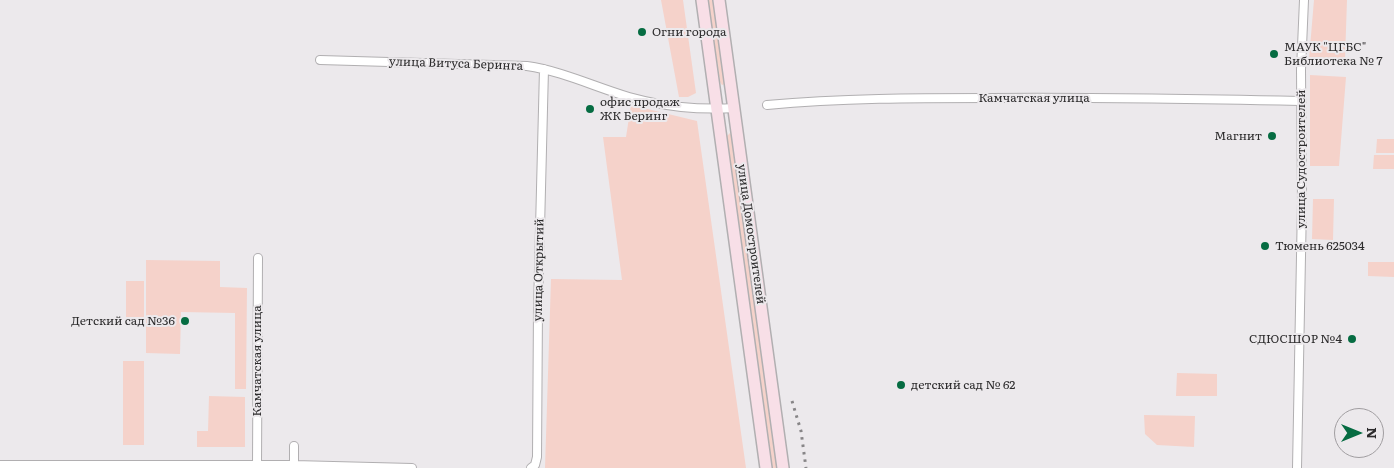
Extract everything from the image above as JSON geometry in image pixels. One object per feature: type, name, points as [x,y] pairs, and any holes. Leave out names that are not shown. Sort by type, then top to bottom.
[{"type":"main road","name":"улица Домостроителей","points":[[702,0],[766,468]]},
{"type":"main road","name":"улица Домостроителей","points":[[719,0],[783,468]]},
{"type":"street","name":"улица Судостроителей","points":[[1297,468],[1302,203],[1301,70],[1304,0]]},
{"type":"street","name":"улица Витуса Беринга","points":[[320,60],[518,65],[544,69],[630,97],[679,108],[735,108]]},
{"type":"street","name":"улица Открытий","points":[[531,468],[534,466],[537,456],[538,299],[544,69]]},
{"type":"street","name":"Камчатская улица","points":[[767,105],[822,100],[910,98],[1117,98],[1302,101]]},
{"type":"street","name":"Камчатская улица","points":[[256,465],[258,258]]},
{"type":"street","points":[[294,446],[294,466]]},
{"type":"street","points":[[0,465],[256,465],[412,468]]},
{"type":"shaded area","points":[[661,0],[683,0],[696,93],[688,97],[679,97]]},
{"type":"shaded area","points":[[708,0],[715,0],[726,82],[722,85],[720,82]]},
{"type":"shaded area","points":[[1314,0],[1347,0],[1345,59],[1309,59]]},
{"type":"shaded area","points":[[1310,75],[1346,77],[1339,166],[1310,166]]},
{"type":"shaded area","points":[[631,105],[697,121],[746,468],[545,468],[551,279],[622,280],[603,137],[626,137]]},
{"type":"shaded area","points":[[730,133],[732,135],[777,468],[772,468],[727,136]]},
{"type":"shaded area","points":[[1377,139],[1394,139],[1394,153],[1376,153]]},
{"type":"shaded area","points":[[1374,155],[1394,155],[1394,169],[1373,169]]},
{"type":"shaded area","points":[[1313,199],[1334,199],[1333,240],[1312,239]]},
{"type":"shaded area","points":[[146,260],[220,261],[220,287],[247,288],[246,389],[235,389],[235,313],[181,312],[180,354],[146,353]]},
{"type":"shaded area","points":[[1368,262],[1394,262],[1394,277],[1368,276]]},
{"type":"shaded area","points":[[126,281],[144,281],[144,317],[126,317]]},
{"type":"shaded area","points":[[123,361],[144,361],[144,445],[123,445]]},
{"type":"shaded area","points":[[1177,373],[1217,374],[1217,396],[1176,396]]},
{"type":"shaded area","points":[[209,396],[245,397],[245,447],[197,447],[197,431],[208,431]]},
{"type":"shaded area","points":[[1144,415],[1195,416],[1194,447],[1157,445],[1145,434]]},
{"type":"railway","points":[[792,401],[801,431],[806,468]]},
{"type":"place","name":"Огни города","points":[[642,32]]},
{"type":"place","name":"МАУК \"ЦГБС\" Библиотека № 7","points":[[1274,54]]},
{"type":"place","name":"офис продаж ЖК Беринг","points":[[590,109]]},
{"type":"place","name":"Магнит","points":[[1272,136]]},
{"type":"place","name":"Тюмень 625034","points":[[1265,246]]},
{"type":"place","name":"Детский сад №36","points":[[185,321]]},
{"type":"place","name":"СДЮСШОР №4","points":[[1352,339]]},
{"type":"place","name":"детский сад № 62","points":[[901,385]]}]
